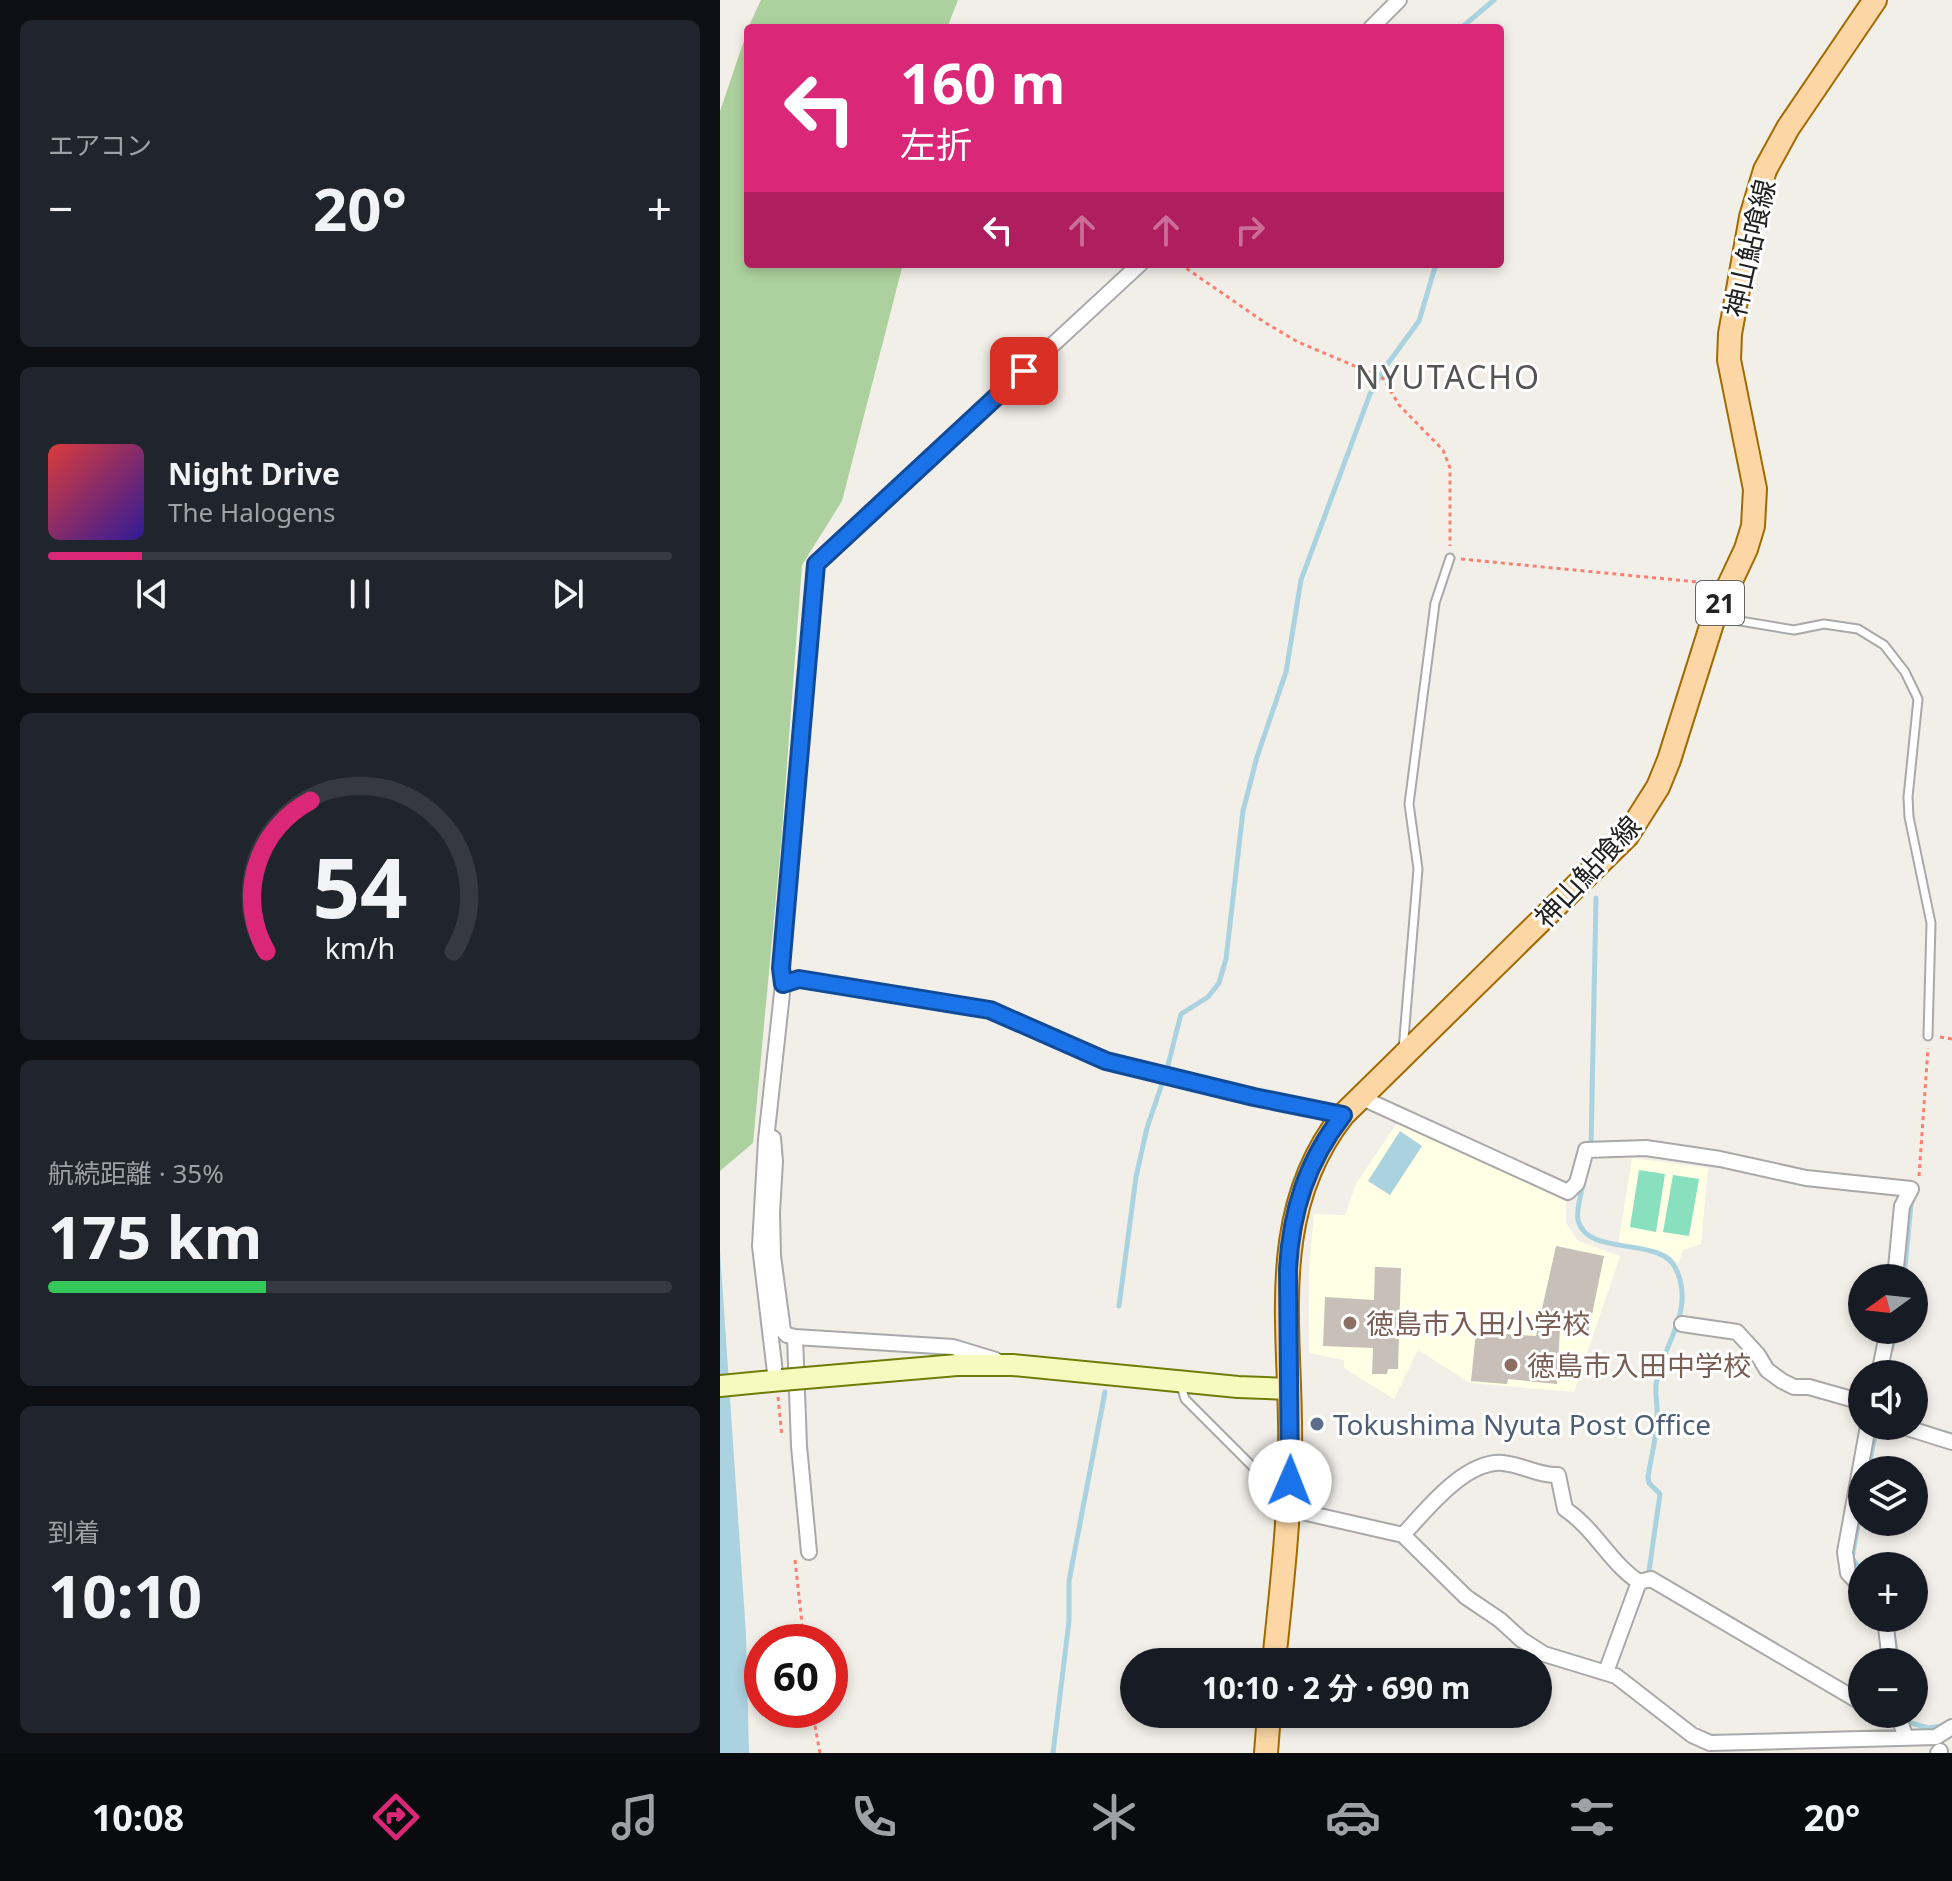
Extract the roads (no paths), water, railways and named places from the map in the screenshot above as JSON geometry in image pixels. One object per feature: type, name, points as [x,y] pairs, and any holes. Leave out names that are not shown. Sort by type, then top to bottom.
[{"type":"main road","name":"神山鮎喰線","points":[[1275,1648],[1289,1509],[1288,1269],[1293,1223],[1303,1184],[1327,1136],[1343,1115],[1627,836],[1658,787],[1714,617],[1746,549],[1755,507],[1755,489],[1729,360],[1730,334],[1751,217],[1765,170],[1788,128],[1875,0]]},
{"type":"main road","points":[[1266,1753],[1268,1728]]},
{"type":"street","points":[[1375,24],[1399,0]]},
{"type":"street","points":[[777,1381],[760,1246],[767,1129],[783,984],[781,968],[816,564],[1136,268]]},
{"type":"street","points":[[783,984],[799,979],[990,1010],[1106,1061],[1343,1115]]},
{"type":"street","points":[[1360,1097],[1568,1192],[1577,1183],[1586,1150],[1646,1148],[1720,1159],[1806,1178],[1911,1189],[1902,1206],[1896,1264]]},
{"type":"street","points":[[767,1129],[774,1140],[775,1161],[773,1256],[780,1316],[787,1335],[953,1347],[1011,1365]]},
{"type":"street","points":[[1682,1324],[1737,1332],[1767,1370],[1782,1381],[1794,1387],[1809,1387],[1848,1398]]},
{"type":"street","points":[[795,1337],[799,1446],[809,1552]]},
{"type":"street","points":[[720,1386],[957,1365],[1011,1365],[1180,1382],[1290,1389]]},
{"type":"street","points":[[1928,1434],[1952,1442]]},
{"type":"street","points":[[1848,1573],[1845,1552],[1866,1440]]},
{"type":"street","points":[[1403,1535],[1454,1482],[1481,1466],[1500,1462],[1544,1476],[1558,1475],[1565,1509],[1583,1521],[1624,1572],[1645,1580],[1848,1695]]},
{"type":"street","points":[[1289,1509],[1403,1535],[1466,1597],[1500,1620],[1522,1640],[1544,1654],[1616,1676],[1692,1735],[1710,1743],[1905,1736],[1939,1749],[1952,1727]]},
{"type":"street","points":[[1606,1672],[1645,1580]]},
{"type":"street","points":[[1902,1728],[1905,1736]]},
{"type":"street","points":[[1696,1753],[1710,1743]]},
{"type":"lane","points":[[1402,1056],[1418,869],[1409,804],[1435,603],[1450,558]]},
{"type":"lane","points":[[1714,617],[1794,630],[1824,624],[1858,629],[1884,645],[1905,672],[1918,699],[1908,797],[1909,817],[1931,923],[1928,1036]]},
{"type":"lane","points":[[1180,1382],[1185,1399],[1254,1468],[1289,1509]]},
{"type":"water","points":[[1400,1131],[1422,1146],[1390,1195],[1368,1181]]},
{"type":"water","points":[[720,1251],[745,1624],[744,1728],[748,1728],[749,1753],[720,1753]]},
{"type":"waterway","points":[[1466,24],[1494,0]]},
{"type":"waterway","points":[[1119,1306],[1136,1177],[1147,1128],[1181,1014],[1208,997],[1219,983],[1226,959],[1243,811],[1257,757],[1286,672],[1301,580],[1370,394],[1419,321],[1435,268]]},
{"type":"waterway","points":[[1591,1147],[1596,898]]},
{"type":"waterway","points":[[1583,1184],[1578,1220],[1584,1232],[1609,1243],[1656,1252],[1668,1259],[1676,1269],[1681,1284],[1680,1314],[1656,1385],[1657,1424],[1648,1477],[1649,1483],[1660,1494],[1648,1578]]},
{"type":"waterway","points":[[1905,1264],[1911,1204]]},
{"type":"waterway","points":[[1891,1350],[1892,1344]]},
{"type":"waterway","points":[[1053,1753],[1069,1621],[1069,1581],[1105,1392]]},
{"type":"waterway","points":[[1871,1456],[1874,1440]]},
{"type":"waterway","points":[[1853,1552],[1856,1536]]},
{"type":"waterway","points":[[1894,1639],[1896,1648]]},
{"type":"waterway","points":[[1928,1728],[1941,1726]]},
{"type":"place","name":"徳島市入田小学校","points":[[1350,1323]]},
{"type":"place","name":"徳島市入田中学校","points":[[1511,1365]]},
{"type":"place","name":"Tokushima Nyuta Post Office","points":[[1317,1424]]},
{"type":"district","name":"NYUTACHO","points":[[1448,376]]}]
